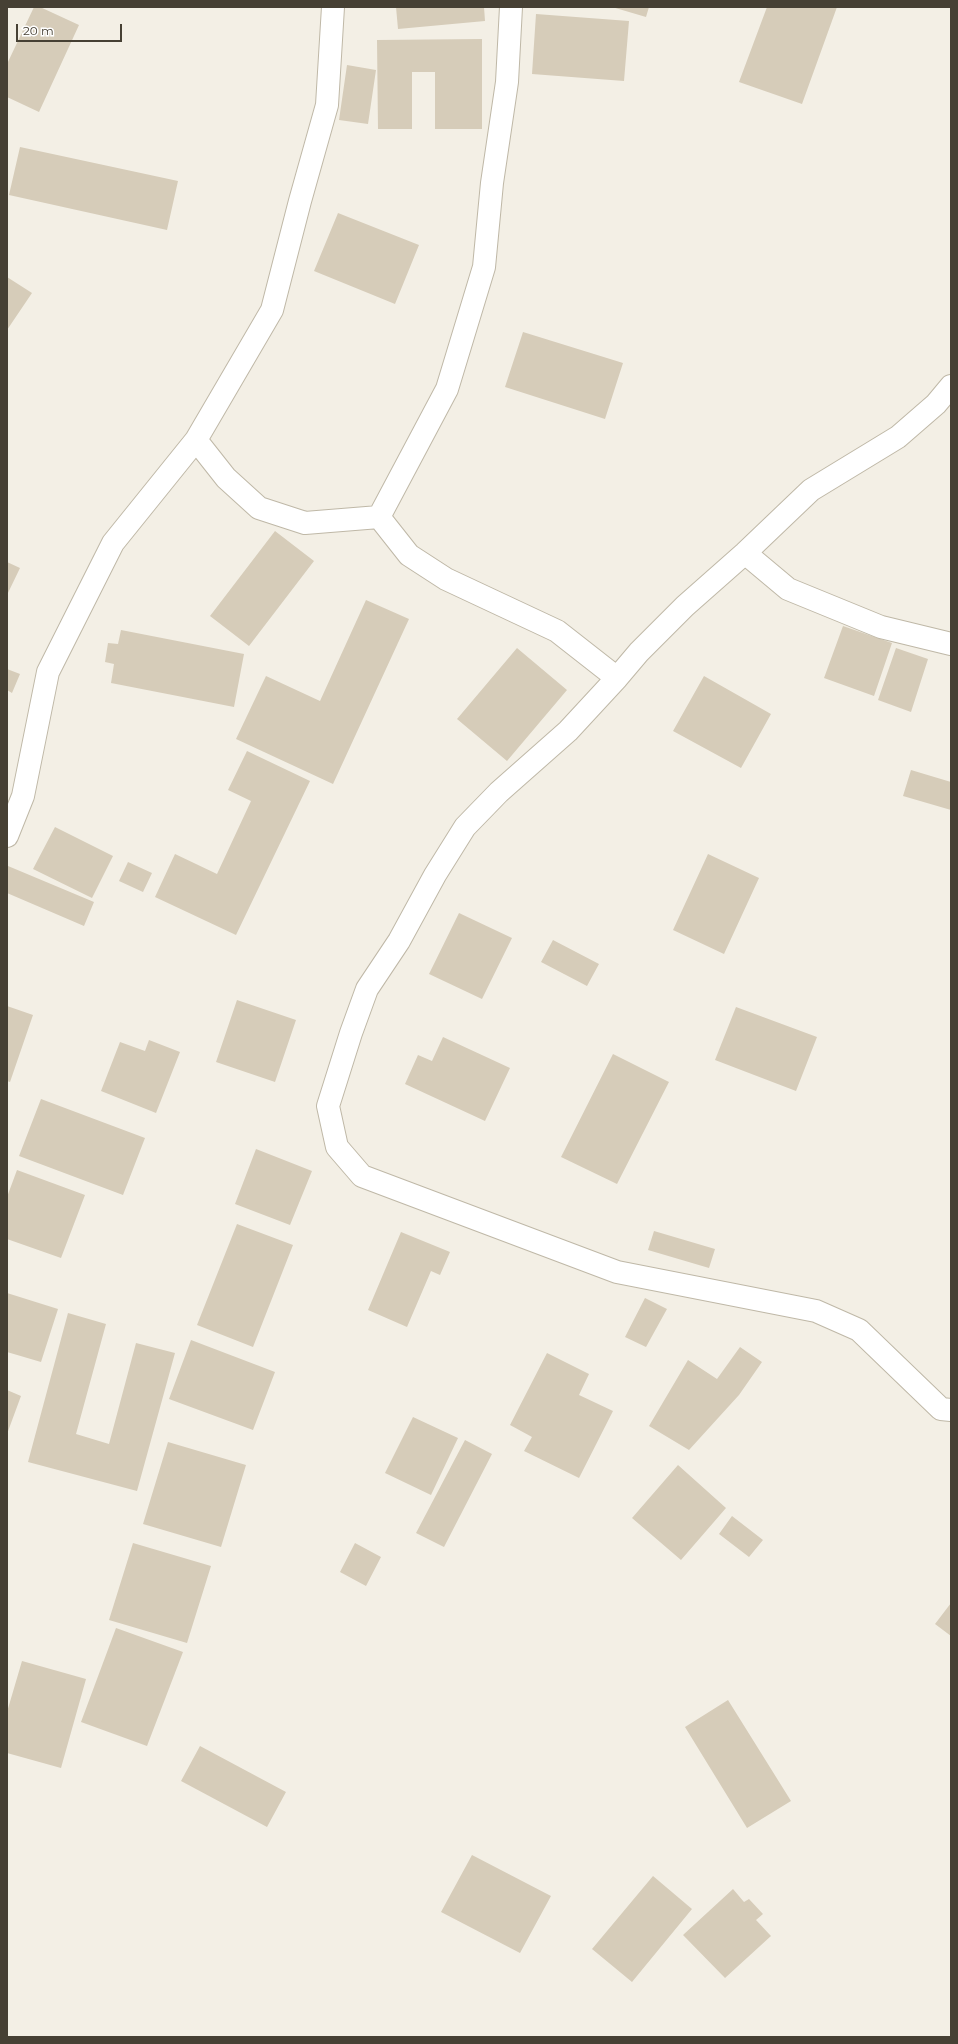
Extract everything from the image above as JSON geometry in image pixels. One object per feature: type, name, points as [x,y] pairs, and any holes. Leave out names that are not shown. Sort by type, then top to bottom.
[{"type":"street","points":[[7,836],[23,796],[48,672],[113,543],[196,440],[272,310],[300,201],[327,105],[333,7]]},
{"type":"street","points":[[379,517],[447,389],[484,267],[492,183],[507,82],[511,7]]},
{"type":"street","points":[[951,386],[936,404],[898,437],[811,490],[745,553],[685,606],[639,652],[568,731],[499,792],[466,827],[435,875],[399,941],[367,989],[351,1033],[328,1106],[337,1147],[362,1176],[618,1272],[816,1311],[859,1330],[941,1409],[951,1410]]},
{"type":"street","points":[[196,440],[226,478],[259,508],[305,523],[379,517]]},
{"type":"street","points":[[379,517],[409,555],[446,579],[557,631],[617,678]]},
{"type":"street","points":[[745,553],[788,589],[882,627],[951,644]]},
{"type":"building","points":[[34,7],[40,7],[79,25],[39,112],[7,97],[7,64]]},
{"type":"building","points":[[396,7],[484,7],[485,21],[398,29]]},
{"type":"building","points":[[612,7],[649,7],[646,17]]},
{"type":"building","points":[[767,7],[837,7],[802,104],[739,82]]},
{"type":"building","points":[[536,14],[629,21],[624,81],[532,74]]},
{"type":"building","points":[[482,39],[482,129],[435,129],[435,72],[412,72],[412,129],[378,129],[377,40]]},
{"type":"building","points":[[347,65],[376,70],[368,124],[339,120]]},
{"type":"building","points":[[20,147],[178,181],[167,230],[9,195]]},
{"type":"building","points":[[338,213],[419,245],[395,304],[314,271]]},
{"type":"building","points":[[7,277],[32,293],[7,330]]},
{"type":"building","points":[[523,332],[623,363],[605,419],[505,387]]},
{"type":"building","points":[[275,531],[314,561],[249,646],[210,616]]},
{"type":"building","points":[[7,562],[20,568],[7,595]]},
{"type":"building","points":[[366,600],[409,619],[333,784],[236,739],[266,676],[320,701]]},
{"type":"building","points":[[843,626],[892,643],[874,696],[824,678]]},
{"type":"building","points":[[121,630],[244,654],[234,707],[111,683],[114,664],[105,662],[108,643],[118,644]]},
{"type":"building","points":[[517,648],[567,690],[507,761],[457,719]]},
{"type":"building","points":[[896,648],[928,659],[911,712],[878,700]]},
{"type":"building","points":[[7,669],[20,674],[12,693],[7,690]]},
{"type":"building","points":[[704,676],[771,714],[741,768],[673,731]]},
{"type":"building","points":[[247,751],[310,781],[236,935],[155,897],[175,854],[217,874],[251,801],[228,790]]},
{"type":"building","points":[[911,770],[951,782],[951,810],[903,796]]},
{"type":"building","points":[[55,827],[113,856],[92,898],[33,869]]},
{"type":"building","points":[[708,854],[759,878],[724,954],[673,930]]},
{"type":"building","points":[[128,862],[152,873],[143,892],[119,881]]},
{"type":"building","points":[[8,866],[94,902],[84,926],[7,893]]},
{"type":"building","points":[[459,913],[512,938],[482,999],[429,974]]},
{"type":"building","points":[[553,940],[599,964],[587,986],[541,962]]},
{"type":"building","points":[[237,1000],[296,1020],[275,1082],[216,1062]]},
{"type":"building","points":[[7,1006],[33,1015],[10,1082],[7,1081]]},
{"type":"building","points":[[736,1007],[817,1037],[796,1091],[715,1060]]},
{"type":"building","points":[[443,1037],[510,1068],[485,1121],[405,1084],[418,1055],[432,1061]]},
{"type":"building","points":[[149,1040],[180,1052],[156,1113],[101,1091],[120,1042],[145,1051]]},
{"type":"building","points":[[613,1054],[669,1082],[617,1184],[561,1157]]},
{"type":"building","points":[[41,1099],[145,1138],[123,1195],[19,1156]]},
{"type":"building","points":[[256,1149],[312,1171],[290,1225],[235,1204]]},
{"type":"building","points":[[17,1170],[85,1195],[61,1258],[7,1239],[7,1197]]},
{"type":"building","points":[[237,1224],[293,1245],[253,1347],[197,1325]]},
{"type":"building","points":[[654,1231],[715,1249],[709,1268],[648,1250]]},
{"type":"building","points":[[401,1232],[450,1252],[440,1275],[431,1271],[407,1327],[368,1310]]},
{"type":"building","points":[[7,1293],[58,1309],[41,1362],[7,1352]]},
{"type":"building","points":[[645,1298],[667,1309],[646,1347],[625,1337]]},
{"type":"building","points":[[68,1313],[106,1324],[76,1434],[109,1444],[136,1343],[175,1353],[137,1491],[28,1462]]},
{"type":"building","points":[[191,1340],[275,1372],[253,1430],[169,1399]]},
{"type":"building","points":[[740,1347],[762,1362],[739,1395],[689,1450],[649,1426],[688,1360],[717,1379]]},
{"type":"building","points":[[547,1353],[589,1374],[579,1395],[613,1411],[579,1478],[524,1451],[532,1437],[510,1425]]},
{"type":"building","points":[[7,1390],[21,1396],[7,1434]]},
{"type":"building","points":[[413,1417],[458,1438],[431,1495],[385,1473]]},
{"type":"building","points":[[465,1440],[492,1454],[444,1547],[416,1533]]},
{"type":"building","points":[[168,1442],[246,1465],[221,1547],[143,1524]]},
{"type":"building","points":[[678,1465],[726,1508],[681,1560],[632,1518]]},
{"type":"building","points":[[732,1516],[763,1540],[749,1557],[719,1534]]},
{"type":"building","points":[[133,1543],[211,1566],[187,1643],[109,1620]]},
{"type":"building","points":[[355,1543],[381,1557],[366,1586],[340,1572]]},
{"type":"building","points":[[951,1603],[951,1636],[935,1624]]},
{"type":"building","points":[[116,1628],[183,1652],[147,1746],[81,1722]]},
{"type":"building","points":[[22,1661],[86,1679],[61,1768],[7,1753],[7,1712]]},
{"type":"building","points":[[728,1700],[791,1801],[747,1828],[685,1727]]},
{"type":"building","points":[[200,1746],[286,1792],[267,1827],[181,1781]]},
{"type":"building","points":[[472,1855],[551,1896],[520,1953],[441,1912]]},
{"type":"building","points":[[653,1876],[692,1909],[632,1982],[592,1949]]},
{"type":"building","points":[[733,1889],[744,1902],[749,1899],[763,1914],[756,1920],[771,1936],[725,1978],[683,1935]]}]
